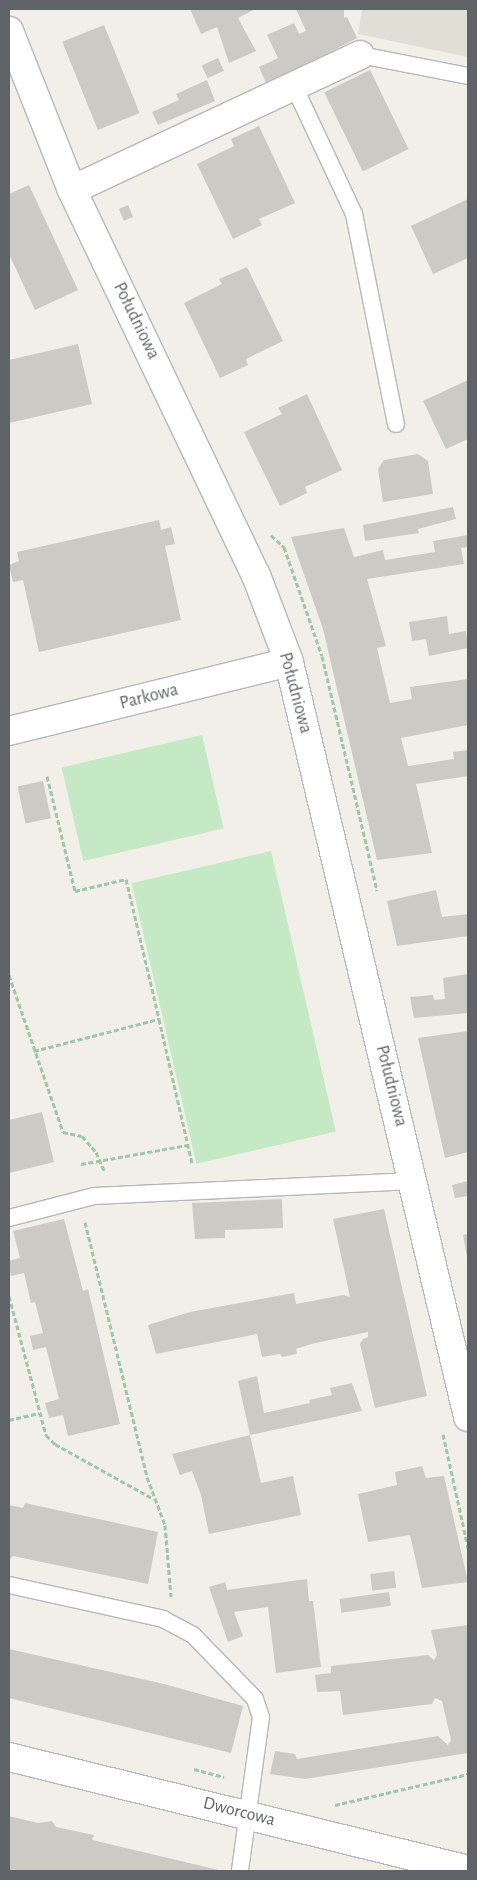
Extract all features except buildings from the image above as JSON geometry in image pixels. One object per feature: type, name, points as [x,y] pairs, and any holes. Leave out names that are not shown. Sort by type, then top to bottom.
[{"type":"street","name":"Południowa","points":[[9,30],[72,190],[252,566],[289,662],[465,1388],[468,1417]]},
{"type":"street","points":[[72,190],[360,55]]},
{"type":"street","name":"Parkowa","points":[[9,731],[289,662]]},
{"type":"street","name":"Dworcowa","points":[[9,1757],[468,1870]]},
{"type":"lane","points":[[360,55],[468,76]]},
{"type":"lane","points":[[294,86],[354,214],[396,424]]},
{"type":"lane","points":[[9,1218],[84,1199],[414,1181]]},
{"type":"lane","points":[[9,1585],[163,1619],[192,1635],[217,1657],[254,1699],[261,1717],[246,1814],[245,1846],[240,1871]]},
{"type":"path","points":[[46,776],[75,891],[126,879],[192,1163]]},
{"type":"path","points":[[9,975],[63,1132],[82,1136],[100,1160],[107,1178]]},
{"type":"path","points":[[34,1051],[159,1019]]},
{"type":"path","points":[[81,1164],[188,1145]]},
{"type":"path","points":[[84,1199],[83,1212],[120,1368],[155,1499],[165,1525],[171,1605]]},
{"type":"path","points":[[9,1296],[46,1435],[55,1444],[155,1499]]},
{"type":"path","points":[[9,1420],[39,1413]]},
{"type":"path","points":[[325,1807],[468,1774]]},
{"type":"shaded area","points":[[362,9],[468,9],[468,57],[358,34]]},
{"type":"green space","points":[[202,735],[224,829],[83,861],[62,767]]},
{"type":"green space","points":[[271,851],[336,1132],[196,1164],[132,883]]}]
